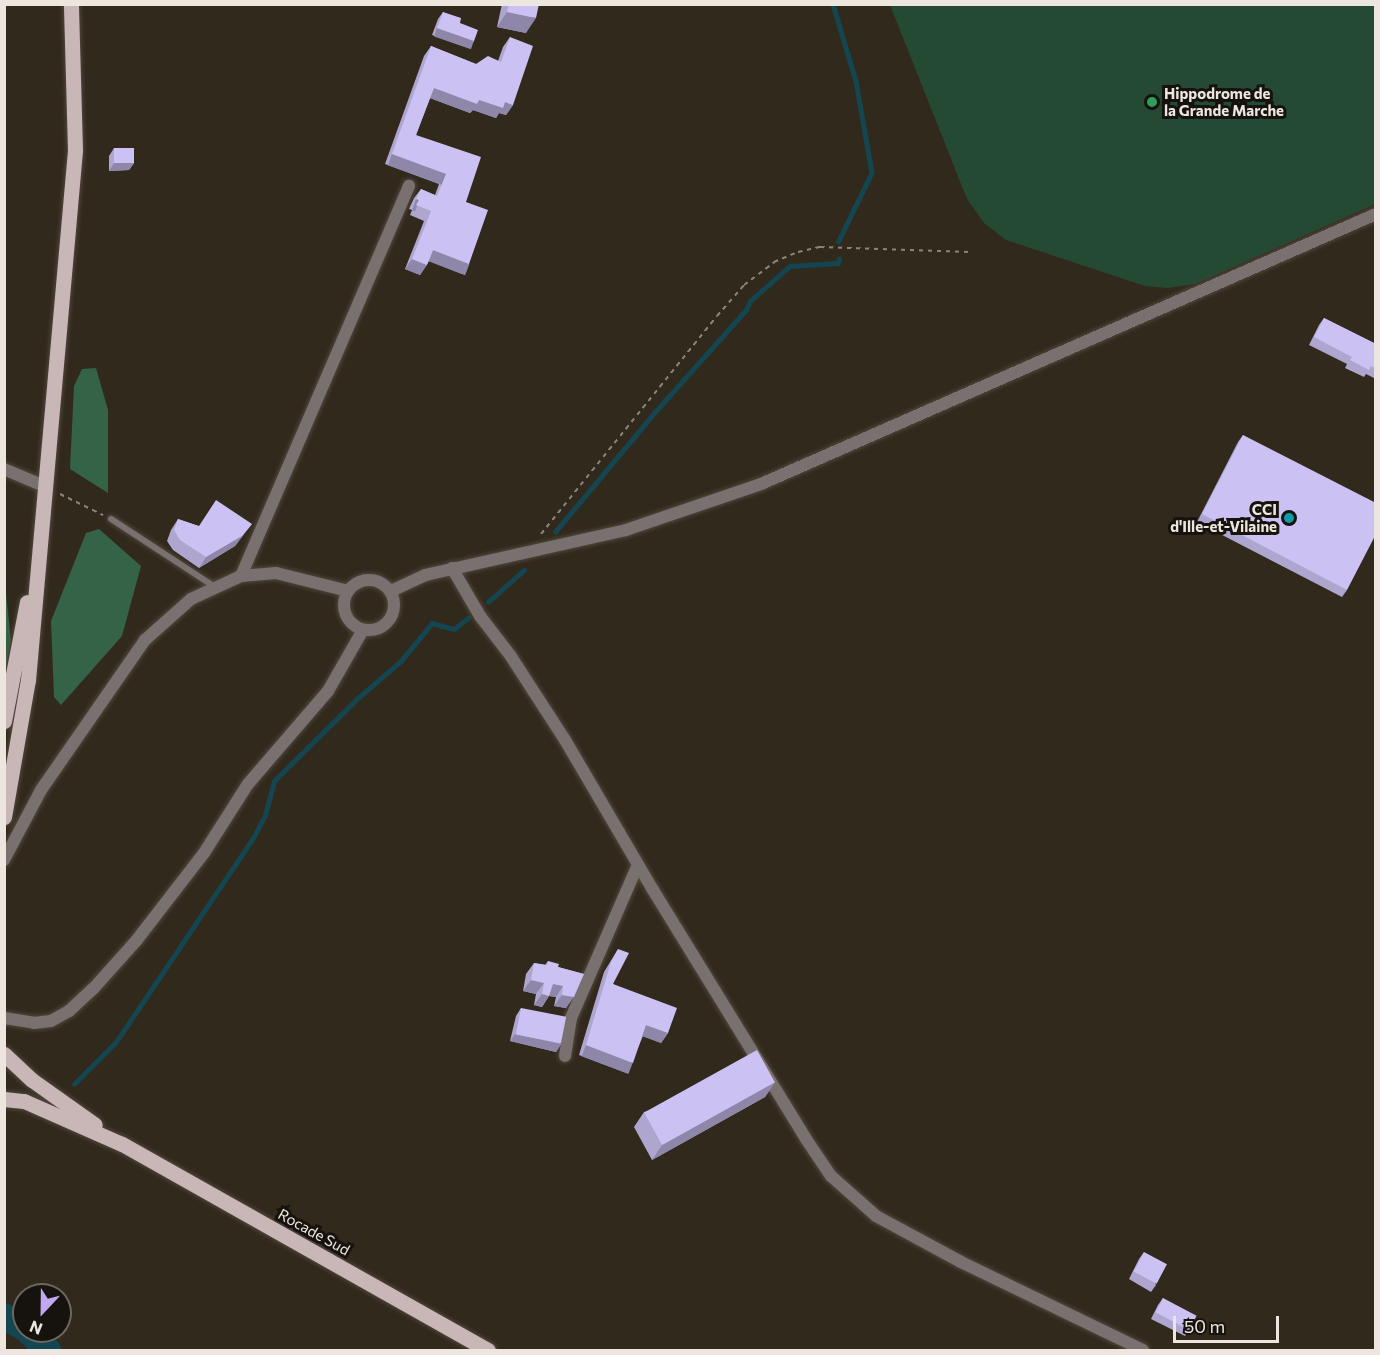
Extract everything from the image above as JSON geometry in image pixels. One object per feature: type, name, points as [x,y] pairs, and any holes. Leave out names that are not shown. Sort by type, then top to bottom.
[{"type":"main road","points":[[4,817],[28,680],[75,150],[71,4]]},
{"type":"main road","points":[[4,721],[18,641],[39,547]]},
{"type":"main road","name":"Rocade Sud","points":[[4,1054],[32,1080],[122,1144]]},
{"type":"main road","name":"Rocade Sud","points":[[4,1099],[24,1101],[122,1144],[488,1350]]},
{"type":"street","points":[[241,576],[410,186]]},
{"type":"street","points":[[391,591],[425,575],[626,530],[761,484],[1376,214]]},
{"type":"street","points":[[4,469],[44,486]]},
{"type":"street","points":[[452,568],[480,616],[510,655],[565,740],[806,1139],[831,1176],[850,1196],[876,1216],[962,1262],[1143,1350]]},
{"type":"street","points":[[4,860],[41,790],[145,640],[191,599],[241,576],[276,573],[348,591]]},
{"type":"street","points":[[372,579],[385,584],[391,591],[395,605],[388,621],[373,630],[363,630],[348,619],[344,606],[348,591],[359,581],[372,579]]},
{"type":"street","points":[[4,1018],[34,1023],[51,1021],[69,1011],[93,989],[136,941],[204,853],[248,784],[328,691],[363,630]]},
{"type":"street","points":[[565,1056],[571,1017],[639,865]]},
{"type":"lane","points":[[111,519],[215,587]]},
{"type":"path","points":[[526,553],[717,316],[744,285],[774,262],[798,252],[820,248],[869,247],[970,252]]},
{"type":"path","points":[[64,495],[111,519]]},
{"type":"green space","name":"Hippodrome de la Grande Marche","points":[[890,5],[1375,5],[1375,204],[1195,284],[1168,288],[1145,286],[1006,240],[984,223],[967,199]]},
{"type":"green space","points":[[96,368],[108,410],[108,493],[70,469],[74,386],[82,369]]},
{"type":"green space","points":[[99,529],[141,566],[122,636],[61,705],[54,697],[51,621],[86,533]]},
{"type":"green space","points":[[5,583],[11,641],[4,676]]},
{"type":"building","points":[[509,4],[539,4],[536,18],[507,12]]},
{"type":"building","points":[[443,12],[461,18],[460,23],[478,30],[474,41],[437,28]]},
{"type":"building","points":[[510,37],[533,46],[513,105],[505,102],[503,108],[479,100],[477,104],[434,88],[416,135],[481,157],[466,202],[488,210],[469,264],[433,250],[427,265],[412,259],[431,211],[416,205],[419,200],[416,199],[421,189],[437,196],[446,174],[392,154],[431,46],[476,64],[488,56],[501,62]]},
{"type":"building","points":[[114,148],[134,148],[134,163],[114,163]]},
{"type":"building","points":[[1324,318],[1376,344],[1376,369],[1371,366],[1369,370],[1350,360],[1352,357],[1314,337]]},
{"type":"building","name":"CCI d'Ille-et-Vilaine","points":[[1243,435],[1376,503],[1376,534],[1347,590],[1202,514]]},
{"type":"building","points":[[216,500],[252,524],[242,536],[206,557],[180,540],[174,530],[178,519],[199,526]]},
{"type":"building","points":[[618,949],[629,953],[613,984],[677,1008],[668,1033],[646,1025],[633,1063],[586,1045],[611,962]]},
{"type":"building","points":[[548,961],[559,964],[558,967],[584,974],[574,997],[562,995],[563,986],[553,984],[549,996],[542,994],[544,983],[531,980],[534,963],[547,965]]},
{"type":"building","points":[[521,1008],[566,1017],[561,1043],[516,1035]]},
{"type":"building","points":[[757,1050],[775,1082],[662,1145],[644,1113]]},
{"type":"building","points":[[1144,1252],[1167,1264],[1157,1284],[1134,1271]]},
{"type":"building","points":[[1163,1298],[1197,1316],[1189,1330],[1155,1312]]},
{"type":"waterway","points":[[833,4],[856,81],[872,173],[839,241]]},
{"type":"waterway","points":[[555,532],[655,412],[746,310],[750,301],[790,266],[838,263],[839,259]]},
{"type":"waterway","points":[[488,602],[524,570]]},
{"type":"waterway","points":[[74,1084],[116,1042],[253,838],[265,815],[274,781],[358,698],[401,661],[432,623],[454,629],[468,618]]},
{"type":"waterway","points":[[4,1316],[12,1321]]},
{"type":"waterway","points":[[41,1343],[48,1350]]},
{"type":"place","name":"Hippodrome de la Grande Marche","points":[[1152,102]]},
{"type":"place","name":"CCI d'Ille-et-Vilaine","points":[[1289,518]]}]
